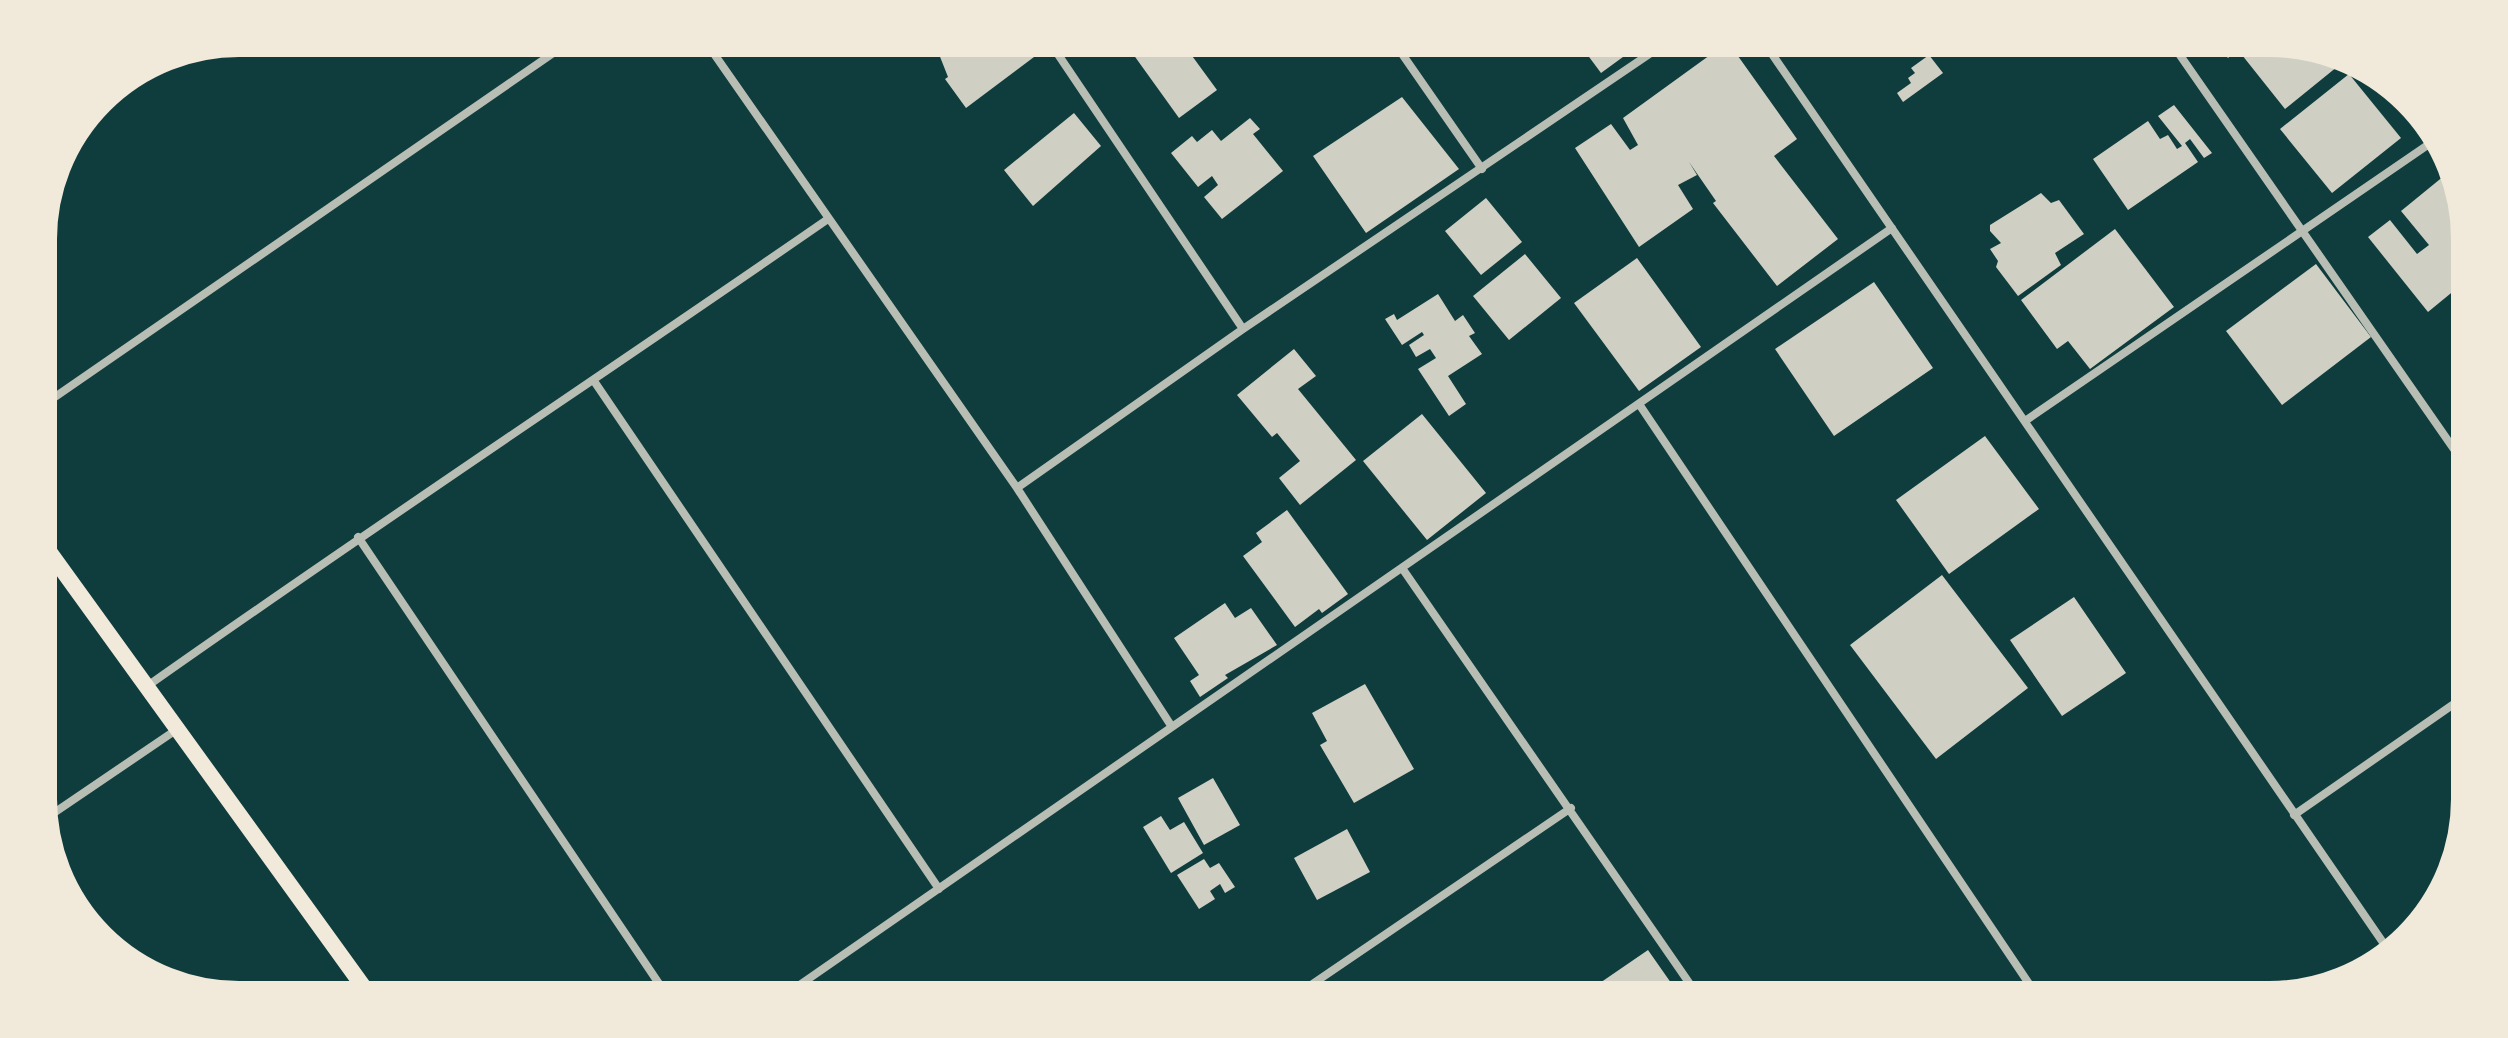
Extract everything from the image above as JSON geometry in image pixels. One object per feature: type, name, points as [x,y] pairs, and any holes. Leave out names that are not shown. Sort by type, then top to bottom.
[{"type":"main road","points":[[52,556],[363,986]]},
{"type":"street","points":[[52,399],[555,52]]},
{"type":"street","points":[[713,52],[1017,488],[1172,727]]},
{"type":"street","points":[[1056,52],[1243,329]]},
{"type":"street","points":[[1401,52],[1482,169]]},
{"type":"street","points":[[1017,488],[1243,329],[1653,52]]},
{"type":"street","points":[[1773,52],[2385,945]]},
{"type":"street","points":[[2178,52],[2456,452]]},
{"type":"street","points":[[2025,421],[2430,144]]},
{"type":"street","points":[[145,687],[358,537],[594,381],[828,219]]},
{"type":"street","points":[[798,986],[1892,228]]},
{"type":"street","points":[[594,381],[939,889]]},
{"type":"street","points":[[1639,404],[2031,986]]},
{"type":"street","points":[[358,537],[661,986]]},
{"type":"street","points":[[1402,568],[1692,986]]},
{"type":"street","points":[[2294,815],[2456,702]]},
{"type":"street","points":[[52,814],[176,730]]},
{"type":"street","points":[[1310,986],[1571,808]]},
{"type":"building","points":[[938,52],[1030,52],[1034,57],[966,108],[945,79],[948,77]]},
{"type":"building","points":[[1189,52],[1217,90],[1179,118],[1133,54]]},
{"type":"building","points":[[1585,52],[1630,52],[1601,73]]},
{"type":"building","points":[[1714,52],[1735,52],[1797,139],[1774,156],[1838,239],[1777,286],[1713,203],[1716,201],[1689,162],[1697,175],[1678,185],[1693,209],[1639,247],[1575,148],[1611,124],[1630,150],[1638,145],[1623,118]]},
{"type":"building","points":[[2246,52],[2281,52],[2338,66],[2285,109],[2242,55]]},
{"type":"building","points":[[1929,55],[1943,73],[1903,102],[1897,93],[1911,83],[1908,78],[1915,73],[1911,68]]},
{"type":"building","points":[[2349,74],[2401,138],[2332,193],[2280,129]]},
{"type":"building","points":[[1402,97],[1459,169],[1366,233],[1313,156]]},
{"type":"building","points":[[2174,105],[2212,153],[2204,158],[2190,139],[2185,143],[2198,162],[2128,210],[2093,159],[2148,121],[2160,139],[2168,135],[2177,149],[2182,146],[2158,116]]},
{"type":"building","points":[[1074,113],[1101,146],[1033,206],[1004,170]]},
{"type":"building","points":[[1250,118],[1260,129],[1253,134],[1283,171],[1222,219],[1204,197],[1218,185],[1212,176],[1198,187],[1171,153],[1192,136],[1197,142],[1212,130],[1221,141]]},
{"type":"building","points":[[2445,175],[2454,214],[2456,289],[2428,312],[2368,237],[2390,220],[2417,254],[2429,245],[2401,211]]},
{"type":"building","points":[[2041,193],[2051,203],[2059,200],[2084,234],[2055,253],[2061,265],[2018,296],[1996,267],[1998,261],[1990,249],[2001,243],[1990,231],[1990,225]]},
{"type":"building","points":[[1486,198],[1522,242],[1481,275],[1445,231]]},
{"type":"building","points":[[2115,229],[2174,307],[2090,369],[2068,341],[2057,349],[2021,300]]},
{"type":"building","points":[[1525,254],[1561,298],[1509,340],[1473,296]]},
{"type":"building","points":[[1637,258],[1701,347],[1639,391],[1574,303]]},
{"type":"building","points":[[2316,264],[2371,337],[2282,405],[2226,331]]},
{"type":"building","points":[[1874,282],[1933,368],[1834,436],[1775,349]]},
{"type":"building","points":[[1438,294],[1455,321],[1463,315],[1475,333],[1469,336],[1482,354],[1448,376],[1466,404],[1449,416],[1418,369],[1436,358],[1430,349],[1416,357],[1409,345],[1424,335],[1422,332],[1402,345],[1385,319],[1394,314],[1397,320]]},
{"type":"building","points":[[1294,349],[1316,376],[1298,389],[1356,460],[1300,505],[1279,478],[1300,461],[1277,433],[1272,437],[1237,395]]},
{"type":"building","points":[[1422,414],[1486,493],[1427,540],[1363,461]]},
{"type":"building","points":[[1985,436],[2039,509],[1949,574],[1896,500]]},
{"type":"building","points":[[1287,510],[1348,594],[1322,613],[1319,609],[1295,627],[1243,556],[1262,542],[1256,533]]},
{"type":"building","points":[[1942,575],[2028,688],[1936,759],[1850,645]]},
{"type":"building","points":[[2074,597],[2126,673],[2062,716],[2010,640]]},
{"type":"building","points":[[1225,603],[1235,618],[1251,608],[1277,645],[1225,675],[1228,678],[1200,697],[1190,681],[1199,675],[1174,638]]},
{"type":"building","points":[[1365,684],[1414,769],[1354,803],[1320,745],[1327,741],[1312,713]]},
{"type":"building","points":[[1213,778],[1240,825],[1204,845],[1178,798]]},
{"type":"building","points":[[1161,816],[1170,830],[1184,822],[1203,853],[1171,873],[1143,827]]},
{"type":"building","points":[[1347,829],[1370,872],[1317,900],[1294,858]]},
{"type":"building","points":[[1204,859],[1210,868],[1219,863],[1235,887],[1225,893],[1220,884],[1210,891],[1215,899],[1199,909],[1177,875]]},
{"type":"building","points":[[1648,950],[1673,986],[1595,986]]}]
